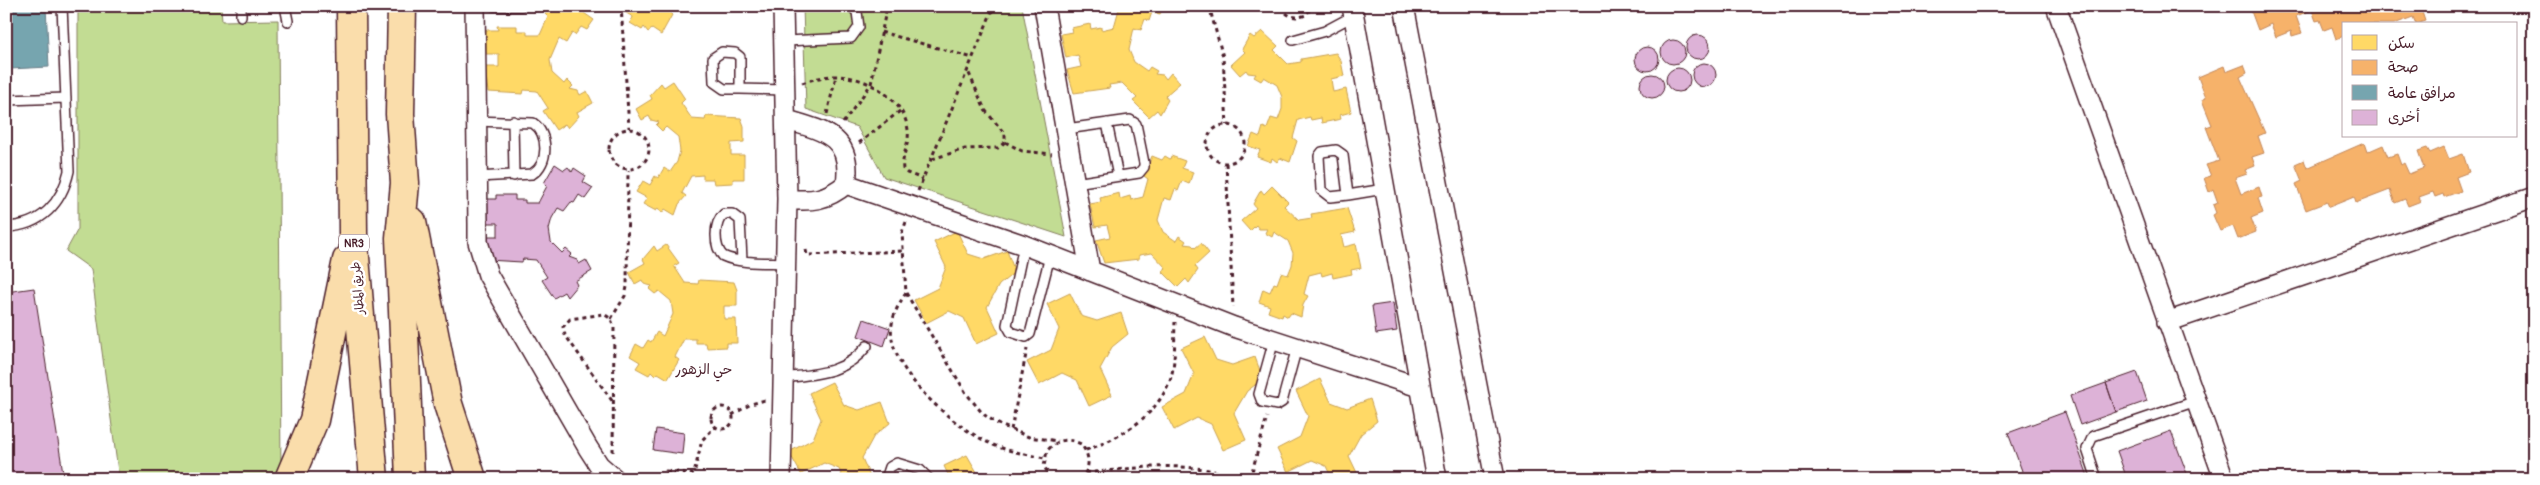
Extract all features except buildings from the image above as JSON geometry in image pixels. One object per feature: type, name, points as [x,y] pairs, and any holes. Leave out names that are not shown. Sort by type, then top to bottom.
[{"type":"highway","points":[[402,6],[400,114],[405,183],[448,404],[472,479]]},
{"type":"highway","name":"طريق المطار","points":[[350,10],[353,234],[374,479]]},
{"type":"highway","points":[[405,183],[400,238],[410,479]]},
{"type":"highway","points":[[289,479],[314,420],[353,234]]},
{"type":"street","points":[[475,6],[478,242],[488,275],[588,448],[599,465],[614,478]]},
{"type":"street","points":[[781,479],[787,199],[787,120],[783,6]]},
{"type":"street","points":[[1044,6],[1090,271]]},
{"type":"street","points":[[1404,6],[1495,479]]},
{"type":"street","points":[[2056,6],[2224,479]]},
{"type":"street","points":[[1353,11],[1419,388],[1437,479]]},
{"type":"street","points":[[787,120],[828,134],[845,154],[848,169],[846,184],[837,192],[816,201],[787,199]]},
{"type":"street","points":[[846,184],[1024,246],[1234,327],[1419,388]]},
{"type":"street","points":[[2167,322],[2534,197]]},
{"type":"lane","points":[[6,227],[28,224],[38,218],[59,199],[66,187],[70,171],[62,6]]},
{"type":"lane","points":[[285,6],[288,21]]},
{"type":"lane","points":[[494,6],[514,6]]},
{"type":"lane","points":[[784,41],[851,38],[859,27],[857,12],[851,6]]},
{"type":"lane","points":[[1293,40],[1325,32],[1353,11]]},
{"type":"lane","points":[[740,89],[738,54],[722,52],[715,55],[712,77],[716,85],[724,89],[740,89],[786,83]]},
{"type":"lane","points":[[6,100],[66,98]]},
{"type":"lane","points":[[1066,129],[1130,120],[1137,128],[1144,167],[1139,174],[1076,183]]},
{"type":"lane","points":[[476,121],[533,123],[539,127],[544,140],[544,159],[538,171],[532,174],[514,176],[477,177]]},
{"type":"lane","points":[[512,121],[514,176]]},
{"type":"lane","points":[[1107,123],[1118,176]]},
{"type":"lane","points":[[1348,195],[1341,152],[1336,150],[1320,154],[1321,190],[1330,197],[1348,195],[1384,189]]},
{"type":"lane","points":[[742,260],[740,220],[732,214],[724,214],[718,224],[717,248],[723,256],[742,260],[786,254]]},
{"type":"lane","points":[[1024,246],[1007,325],[1014,334],[1026,336],[1030,334],[1050,256]]},
{"type":"lane","points":[[1274,340],[1259,394],[1260,400],[1277,406],[1282,402],[1297,347]]},
{"type":"lane","points":[[783,387],[837,370],[854,360],[867,346]]},
{"type":"lane","points":[[2098,479],[2087,449],[2093,436],[2196,401]]},
{"type":"lane","points":[[886,479],[890,467],[897,463],[920,470],[929,479]]},
{"type":"path","points":[[621,6],[629,128]]},
{"type":"path","points":[[828,134],[871,84],[887,6]]},
{"type":"path","points":[[994,6],[902,233],[906,293],[974,404],[983,414],[1011,430],[1029,437],[1074,441],[1086,450],[1088,458],[1086,473],[1081,479]]},
{"type":"path","points":[[1209,6],[1222,57],[1227,125]]},
{"type":"path","points":[[1244,6],[1256,11],[1275,6]]},
{"type":"path","points":[[1282,6],[1288,15],[1294,18],[1306,15],[1312,6]]},
{"type":"path","points":[[882,32],[973,58]]},
{"type":"path","points":[[968,70],[978,98],[1003,131],[1005,142],[1022,152],[1070,155]]},
{"type":"path","points":[[786,83],[798,76],[798,84],[836,76],[848,77],[871,84],[888,96],[900,111],[908,130],[903,169],[907,173],[923,179]]},
{"type":"path","points":[[828,134],[836,76]]},
{"type":"path","points":[[845,154],[900,111]]},
{"type":"path","points":[[1227,125],[1240,131],[1245,144],[1240,157],[1226,163],[1213,157],[1208,144],[1214,130],[1227,125]]},
{"type":"path","points":[[629,128],[642,133],[649,146],[646,160],[635,168],[628,170],[621,168],[611,159],[608,145],[616,133],[629,128]]},
{"type":"path","points":[[931,159],[964,149],[998,148],[1005,142]]},
{"type":"path","points":[[1226,163],[1234,327]]},
{"type":"path","points":[[611,319],[625,296],[627,287],[628,170]]},
{"type":"path","points":[[786,254],[806,245],[806,255],[903,251]]},
{"type":"path","points":[[906,293],[894,314],[892,339],[901,362],[922,390],[947,416],[976,436],[991,444],[1044,458]]},
{"type":"path","points":[[1086,450],[1122,434],[1151,410],[1163,395],[1171,376],[1176,304]]},
{"type":"path","points":[[613,402],[563,331],[564,323],[570,319],[604,314],[611,319],[614,327],[614,478]]},
{"type":"path","points":[[1011,430],[1030,334]]},
{"type":"path","points":[[732,415],[783,387]]},
{"type":"path","points":[[1250,479],[1271,404]]},
{"type":"path","points":[[722,407],[729,410],[732,415],[732,422],[728,428],[721,429],[715,427],[711,421],[712,414],[716,409],[722,407]]},
{"type":"path","points":[[665,479],[666,471],[694,474],[702,440],[715,427]]},
{"type":"path","points":[[1051,479],[1044,466],[1044,458],[1047,451],[1058,441]]},
{"type":"path","points":[[1086,473],[1145,467],[1188,466],[1209,469],[1240,479]]},
{"type":"green space","points":[[6,6],[10,69],[6,70]]},
{"type":"green space","points":[[78,6],[221,6],[222,21],[278,20],[281,476],[119,479],[91,269],[66,251],[78,229]]},
{"type":"green space","points":[[803,6],[1022,6],[1066,237],[884,177],[857,127],[806,109]]},
{"type":"district","name":"حي الزهور","points":[[704,369]]}]
